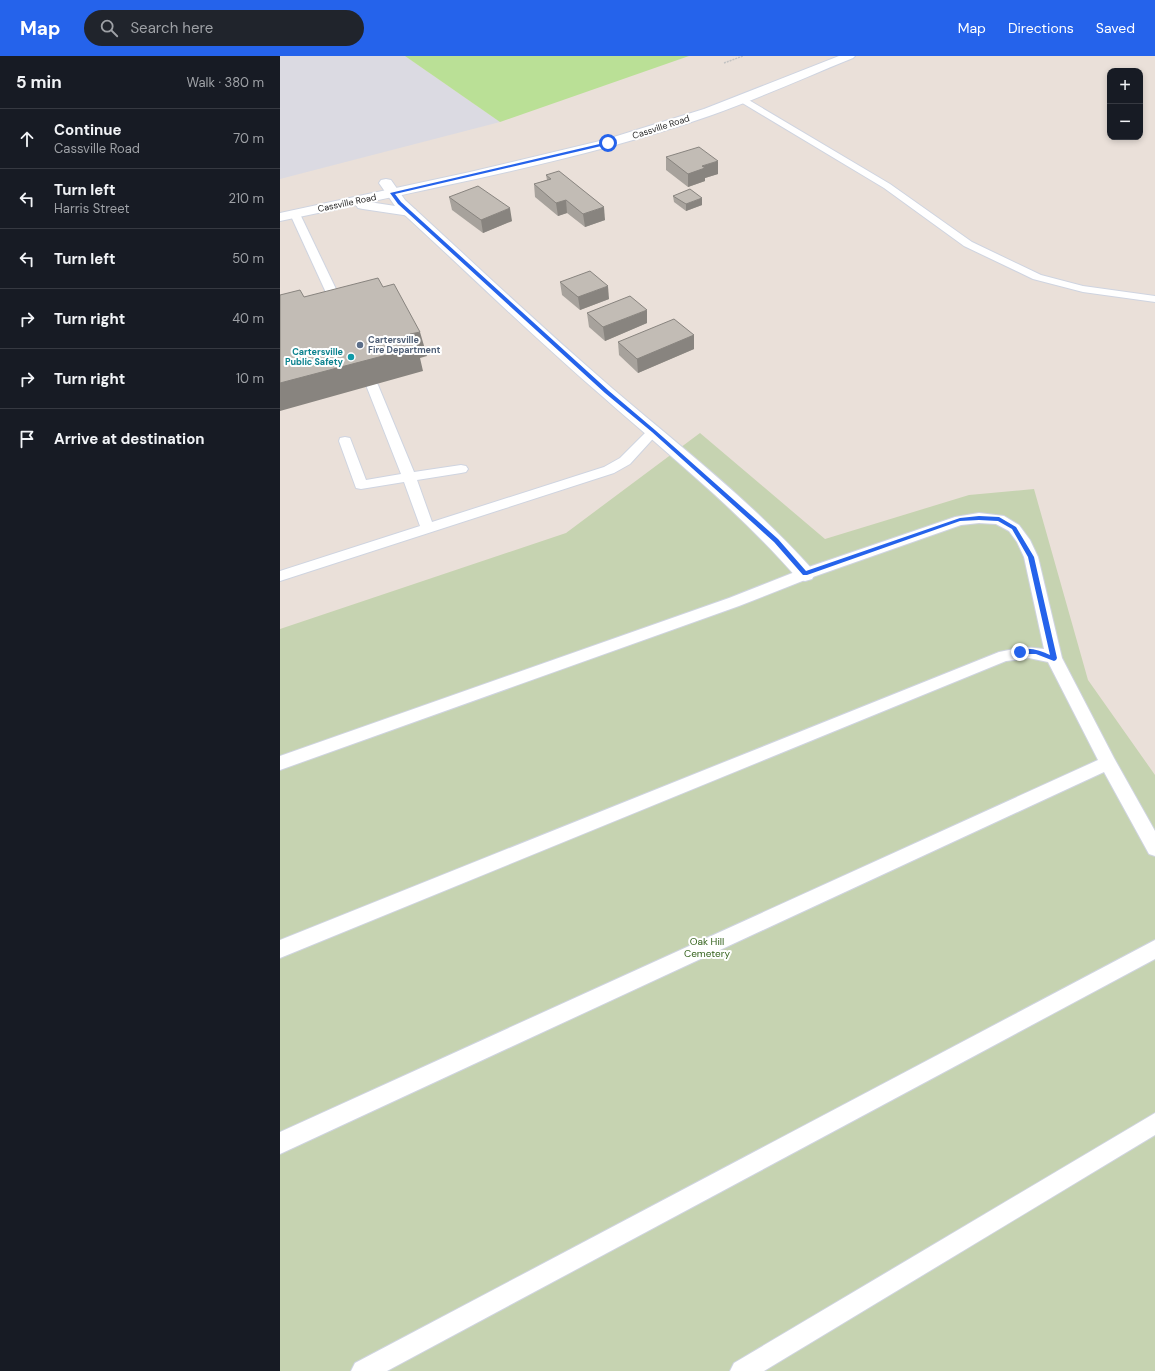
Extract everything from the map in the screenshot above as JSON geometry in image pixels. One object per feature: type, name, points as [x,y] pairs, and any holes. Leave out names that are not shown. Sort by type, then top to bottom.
[{"type":"main road","name":"Cassville Road","points":[[280,217],[342,204],[389,188],[619,129],[721,96],[820,56]]},
{"type":"main road","name":"Cassville Road","points":[[280,207],[389,188],[608,143],[683,120],[742,99],[849,56]]},
{"type":"main road","points":[[389,188],[410,212],[607,392],[654,431],[776,541],[805,574]]},
{"type":"main road","points":[[342,204],[384,207],[410,212]]},
{"type":"lane","points":[[742,99],[887,186],[968,244],[1037,277],[1083,289],[1155,299]]},
{"type":"lane","points":[[295,214],[342,314]]},
{"type":"lane","points":[[372,385],[428,529]]},
{"type":"lane","points":[[280,576],[608,470],[625,461],[654,431]]},
{"type":"lane","points":[[345,441],[362,485],[461,469]]},
{"type":"lane","points":[[280,763],[734,602],[805,574],[960,520],[979,518],[999,519],[1014,528],[1031,557],[1054,658],[1108,763],[1155,848]]},
{"type":"lane","points":[[280,949],[707,774],[1004,656],[1020,652],[1036,652],[1054,658]]},
{"type":"lane","points":[[280,1143],[1108,763]]},
{"type":"lane","points":[[364,1371],[1155,949]]},
{"type":"lane","points":[[742,1371],[1155,1123]]},
{"type":"path","points":[[724,63],[743,56]]},
{"type":"shaded area","points":[[280,56],[405,56],[500,122],[280,179]]},
{"type":"green space","points":[[405,56],[689,56],[500,122]]},
{"type":"green space","name":"Oak Hill Cemetery","points":[[700,433],[825,539],[969,495],[1034,489],[1088,680],[1155,775],[1155,1371],[280,1371],[280,629],[566,533]]},
{"type":"building","points":[[699,147],[718,161],[702,166],[705,168],[688,174],[666,157]]},
{"type":"building","points":[[559,171],[604,207],[583,214],[566,200],[556,203],[534,184],[551,179],[546,175]]},
{"type":"building","points":[[478,186],[510,208],[481,220],[449,197]]},
{"type":"building","points":[[690,189],[702,198],[686,204],[673,196]]},
{"type":"building","points":[[590,271],[608,286],[578,297],[560,282]]},
{"type":"building","name":"Cartersville Public Safety","points":[[378,278],[383,287],[394,284],[420,332],[410,334],[417,347],[280,383],[280,295],[300,290],[304,297]]},
{"type":"building","points":[[630,296],[647,310],[603,327],[587,313]]},
{"type":"building","points":[[674,319],[694,335],[637,359],[618,342]]},
{"type":"place","name":"Cartersville Fire Department","points":[[360,345]]},
{"type":"place","name":"Cartersville Public Safety","points":[[351,357]]},
{"type":"route","points":[[608,143],[541,160],[392,193],[400,203],[607,392],[654,431],[776,541],[805,574],[960,520],[979,518],[999,519],[1014,528],[1023,540],[1031,557],[1054,658],[1036,652],[1020,652]]}]
